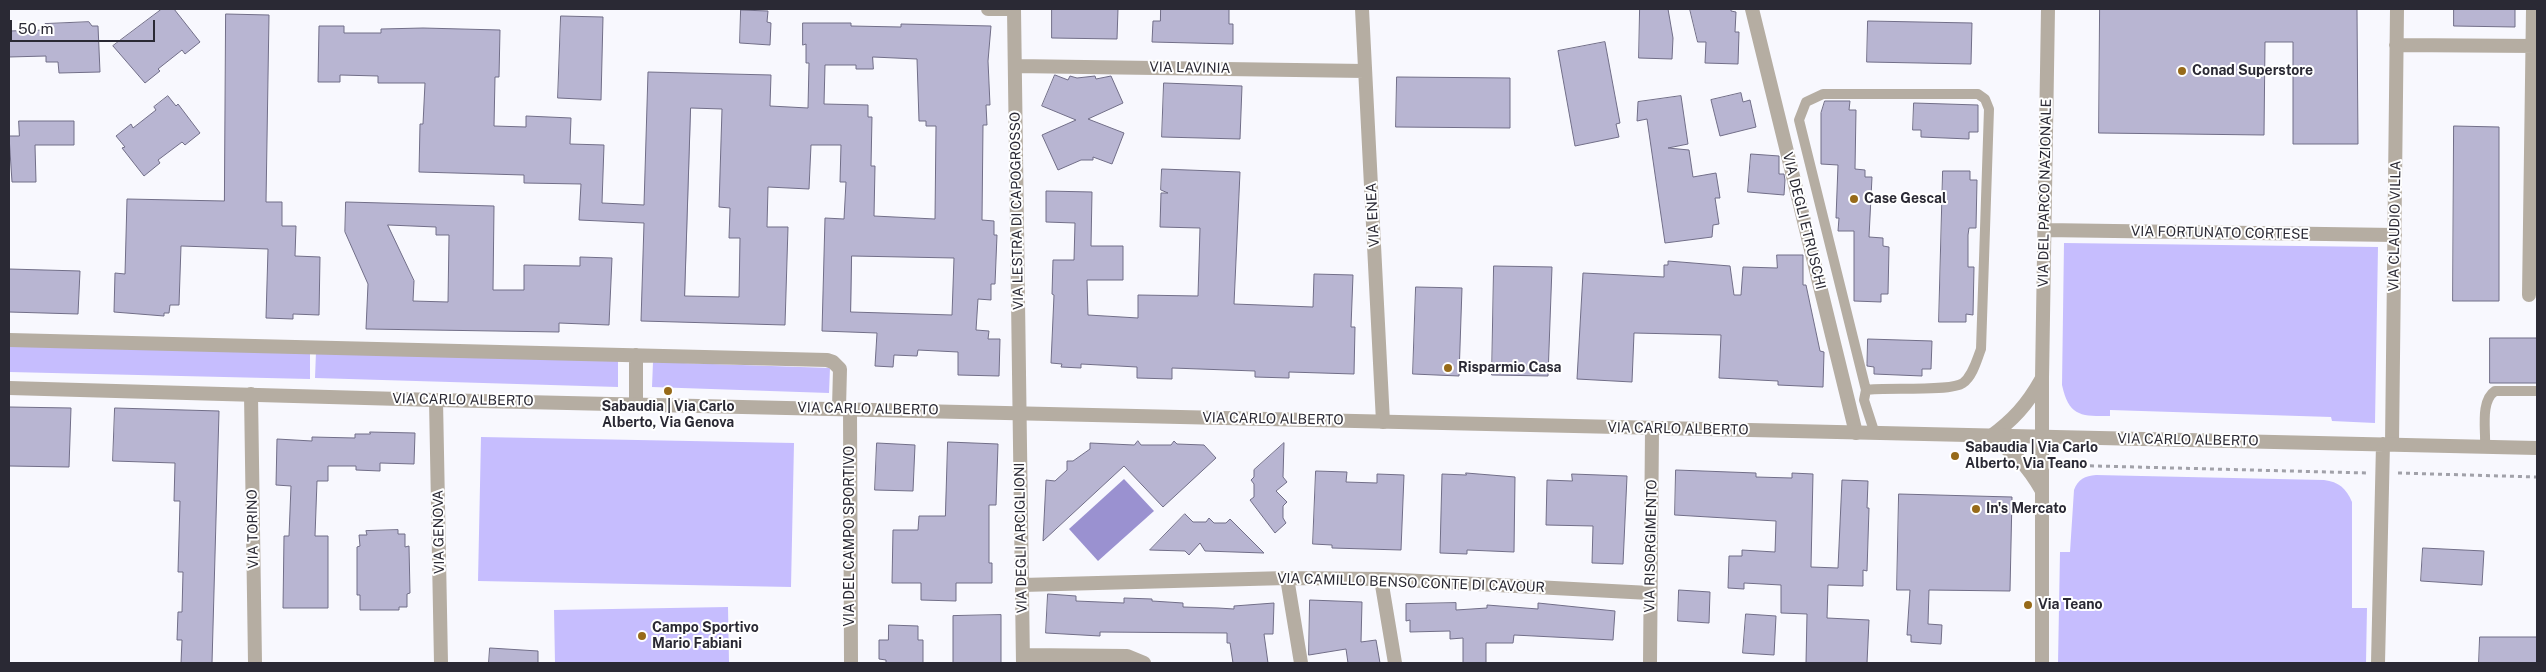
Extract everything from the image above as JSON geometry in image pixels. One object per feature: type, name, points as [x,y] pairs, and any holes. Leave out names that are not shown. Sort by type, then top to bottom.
[{"type":"street","points":[[988,9],[1014,9]]},
{"type":"street","name":"VIA LESTRA DI CAPOGROSSO","points":[[1014,9],[1019,413]]},
{"type":"street","name":"VIA ENEA","points":[[1362,9],[1383,422]]},
{"type":"street","name":"VIA DEGLI ETRUSCHI","points":[[1752,9],[1856,433]]},
{"type":"street","name":"VIA DEL PARCO NAZIONALE","points":[[2042,438],[2048,9]]},
{"type":"street","name":"VIA CLAUDIO VILLA","points":[[2378,663],[2395,236],[2397,9]]},
{"type":"street","points":[[2529,295],[2535,46],[2533,9]]},
{"type":"street","points":[[2396,45],[2535,46]]},
{"type":"street","name":"VIA LAVINIA","points":[[1015,66],[1365,70]]},
{"type":"street","name":"VIA FORTUNATO CORTESE","points":[[2044,230],[2395,236]]},
{"type":"street","points":[[9,340],[636,355],[636,404]]},
{"type":"street","name":"VIA DEL CAMPO SPORTIVO","points":[[636,355],[833,362],[837,365],[841,375],[844,408],[851,663]]},
{"type":"street","name":"VIA DEL PARCO NAZIONALE","points":[[1990,436],[2011,422],[2028,403],[2042,378]]},
{"type":"street","name":"VIA CARLO ALBERTO","points":[[9,388],[1652,429],[2537,448]]},
{"type":"street","name":"VIA TORINO","points":[[251,394],[255,663]]},
{"type":"street","name":"VIA GENOVA","points":[[436,400],[441,663]]},
{"type":"street","name":"VIA DEGLI ARCIGLIONI","points":[[1019,413],[1023,659]]},
{"type":"street","name":"VIA RISORGIMENTO","points":[[1650,663],[1652,429]]},
{"type":"street","points":[[1990,436],[2015,453],[2029,468],[2042,491]]},
{"type":"street","points":[[2042,438],[2042,663]]},
{"type":"street","points":[[1287,578],[1301,663]]},
{"type":"street","name":"VIA CAMILLO BENSO CONTE DI CAVOUR","points":[[1022,585],[1287,578],[1381,579],[1650,593]]},
{"type":"street","points":[[1381,579],[1395,663]]},
{"type":"street","points":[[1023,659],[1127,656],[1144,663]]},
{"type":"lane","points":[[1866,390],[1946,387],[1962,384],[1968,377],[1981,349],[1989,109],[1985,99],[1978,94],[1822,94],[1806,102],[1799,120],[1866,390],[1864,400],[1875,434]]},
{"type":"lane","points":[[2485,446],[2486,401],[2491,394],[2495,391],[2537,391]]},
{"type":"path","points":[[2042,465],[2370,473]]},
{"type":"path","points":[[2389,473],[2537,477]]},
{"type":"shaded area","points":[[2064,243],[2378,247],[2375,423],[2332,421],[2331,417],[2110,410],[2110,416],[2091,416],[2078,412],[2068,403],[2062,385]]},
{"type":"shaded area","points":[[9,344],[310,351],[310,379],[9,372]]},
{"type":"shaded area","points":[[316,352],[618,361],[618,387],[315,378]]},
{"type":"shaded area","points":[[653,362],[830,368],[829,393],[652,387]]},
{"type":"shaded area","points":[[481,437],[794,443],[791,587],[478,581]]},
{"type":"shaded area","points":[[2096,475],[2324,480],[2341,486],[2352,502],[2352,608],[2367,608],[2366,663],[2058,663],[2060,552],[2070,552],[2074,490],[2082,479]]},
{"type":"shaded area","points":[[1124,479],[1154,511],[1098,561],[1069,529]]},
{"type":"shaded area","name":"Campo Sportivo Mario Fabiani","points":[[728,607],[729,663],[555,663],[554,610]]},
{"type":"building","points":[[162,9],[174,9],[200,42],[185,54],[182,50],[158,69],[160,71],[145,83],[113,46]]},
{"type":"building","points":[[1052,9],[1118,9],[1117,39],[1052,38]]},
{"type":"building","points":[[1161,9],[1229,9],[1229,24],[1233,24],[1233,44],[1152,42],[1153,21],[1160,21]]},
{"type":"building","points":[[1640,9],[1668,9],[1673,38],[1672,59],[1639,58]]},
{"type":"building","points":[[1690,9],[1731,9],[1731,11],[1736,12],[1735,32],[1739,32],[1738,64],[1705,63],[1706,42],[1698,42]]},
{"type":"building","name":"Conad Superstore","points":[[2100,9],[2357,9],[2358,144],[2293,144],[2293,42],[2265,42],[2264,135],[2099,133]]},
{"type":"building","points":[[2454,9],[2515,9],[2515,27],[2454,26]]},
{"type":"building","points":[[741,10],[768,11],[767,22],[771,23],[770,45],[740,43]]},
{"type":"building","points":[[226,14],[269,15],[266,202],[282,202],[282,226],[296,226],[295,256],[320,257],[319,315],[293,314],[293,319],[266,318],[268,249],[181,246],[179,305],[170,305],[169,313],[164,313],[164,316],[114,312],[115,273],[125,274],[127,199],[224,201]]},
{"type":"building","points":[[561,16],[603,17],[601,100],[558,98]]},
{"type":"building","points":[[1868,21],[1972,23],[1971,64],[1867,62]]},
{"type":"building","points":[[89,22],[92,26],[98,26],[100,72],[59,73],[58,62],[46,62],[46,56],[9,57],[9,31],[45,30],[45,24]]},
{"type":"building","points":[[803,23],[851,23],[851,26],[901,27],[901,24],[991,26],[988,61],[990,105],[986,105],[987,125],[983,125],[982,220],[994,221],[994,235],[997,235],[995,284],[991,284],[991,300],[978,299],[976,330],[989,331],[988,339],[1000,339],[999,376],[958,375],[958,352],[918,350],[917,356],[894,355],[893,367],[875,366],[877,333],[822,331],[825,218],[844,219],[846,182],[840,182],[841,145],[811,145],[809,189],[768,187],[767,227],[788,227],[785,325],[641,321],[644,223],[579,220],[581,184],[524,183],[524,175],[419,172],[420,124],[423,124],[425,83],[378,83],[378,76],[340,75],[340,82],[318,82],[319,26],[344,26],[344,33],[381,33],[381,29],[423,28],[500,30],[499,77],[495,77],[494,126],[526,127],[526,116],[571,118],[570,144],[604,145],[602,203],[644,205],[648,72],[771,75],[770,106],[808,108],[809,63],[806,63],[806,44],[803,45]],"holes":[[[873,57],[917,59],[919,121],[926,121],[926,126],[936,126],[935,219],[874,216],[875,166],[871,166],[872,117],[868,117],[868,105],[824,104],[825,65],[856,65],[856,69],[873,69]],[[691,108],[722,109],[719,207],[730,208],[729,238],[740,238],[739,297],[685,296]],[[852,256],[954,258],[952,315],[851,312]]]},
{"type":"building","points":[[1605,42],[1620,123],[1616,124],[1619,137],[1575,146],[1558,51]]},
{"type":"building","points":[[1055,75],[1068,80],[1070,76],[1077,78],[1095,76],[1096,79],[1111,76],[1123,103],[1088,119],[1124,133],[1112,164],[1093,157],[1093,160],[1081,160],[1058,170],[1042,135],[1076,120],[1042,106]]},
{"type":"building","points":[[1397,77],[1510,78],[1510,128],[1396,127]]},
{"type":"building","points":[[1164,83],[1242,86],[1240,139],[1162,137]]},
{"type":"building","points":[[1741,93],[1743,102],[1750,100],[1756,127],[1720,136],[1711,100]]},
{"type":"building","points":[[168,96],[176,106],[178,104],[200,133],[185,145],[182,142],[158,160],[160,163],[144,176],[122,148],[125,147],[116,136],[131,124],[133,128],[156,110],[154,107]]},
{"type":"building","points":[[1681,96],[1688,144],[1668,148],[1689,150],[1693,177],[1716,173],[1720,198],[1715,198],[1719,224],[1713,225],[1712,237],[1665,243],[1647,119],[1637,121],[1638,102]]},
{"type":"building","points":[[1825,101],[1850,101],[1849,110],[1856,110],[1855,169],[1865,170],[1865,177],[1872,177],[1869,237],[1883,238],[1883,246],[1889,247],[1888,294],[1881,294],[1881,302],[1854,301],[1854,231],[1838,231],[1839,218],[1836,218],[1838,165],[1821,164],[1821,113]]},
{"type":"building","points":[[1914,103],[1978,105],[1978,132],[1969,132],[1969,139],[1921,137],[1921,130],[1913,130]]},
{"type":"building","points":[[19,121],[74,121],[74,145],[35,145],[36,182],[12,182],[9,136],[19,136]]},
{"type":"building","points":[[2454,126],[2499,127],[2499,301],[2453,301]]},
{"type":"building","points":[[1751,154],[1779,156],[1779,174],[1784,174],[1785,180],[1784,195],[1748,192]]},
{"type":"building","points":[[1162,169],[1240,172],[1234,304],[1313,307],[1314,274],[1353,275],[1351,327],[1355,327],[1354,374],[1289,372],[1289,378],[1255,377],[1255,371],[1172,368],[1172,379],[1137,378],[1137,367],[1081,364],[1081,368],[1061,367],[1062,364],[1051,363],[1054,295],[1052,294],[1053,260],[1074,260],[1075,223],[1046,222],[1046,191],[1092,192],[1091,246],[1123,246],[1123,280],[1087,280],[1088,315],[1138,318],[1138,295],[1198,296],[1200,228],[1160,227],[1161,193],[1168,193],[1161,190]]},
{"type":"building","points":[[1943,171],[1970,171],[1970,180],[1977,180],[1976,228],[1969,228],[1968,235],[1968,267],[1974,267],[1973,315],[1966,314],[1966,322],[1939,322]]},
{"type":"building","points":[[346,202],[494,206],[493,290],[524,290],[524,265],[580,266],[580,257],[612,258],[609,325],[559,323],[559,332],[366,329],[368,284],[345,232]],"holes":[[[388,225],[436,227],[436,235],[449,235],[448,302],[413,301],[414,281]]]},
{"type":"building","points":[[1777,255],[1803,255],[1803,285],[1806,285],[1820,351],[1824,352],[1823,387],[1778,385],[1778,381],[1719,378],[1721,335],[1634,333],[1632,382],[1577,379],[1583,273],[1664,277],[1664,265],[1668,265],[1668,261],[1730,266],[1734,295],[1741,295],[1743,267],[1777,268]]},
{"type":"building","points":[[1494,266],[1552,267],[1548,376],[1492,375]]},
{"type":"building","points":[[9,269],[80,271],[78,314],[9,312]]},
{"type":"building","points":[[1416,287],[1462,288],[1459,376],[1413,374]]},
{"type":"building","points":[[2490,338],[2537,338],[2537,383],[2490,383]]},
{"type":"building","points":[[1868,339],[1932,341],[1931,369],[1922,369],[1922,376],[1874,374],[1874,367],[1867,366]]},
{"type":"building","points":[[9,407],[71,408],[69,467],[9,466]]},
{"type":"building","points":[[115,408],[219,411],[212,663],[181,663],[182,640],[177,640],[178,612],[182,612],[183,572],[178,572],[180,501],[174,501],[175,463],[113,461]]},
{"type":"building","points":[[370,432],[415,433],[414,464],[380,463],[380,471],[356,470],[356,466],[328,466],[328,481],[317,481],[315,536],[328,536],[328,608],[283,608],[284,536],[289,536],[291,486],[276,485],[277,439],[312,441],[312,437],[355,438],[355,434],[370,434]]},
{"type":"building","points":[[1138,441],[1141,445],[1171,445],[1174,441],[1177,444],[1204,445],[1216,458],[1163,507],[1124,466],[1043,541],[1046,480],[1055,481],[1067,470],[1067,461],[1073,461],[1090,449],[1090,443],[1134,445]]},
{"type":"building","points":[[948,442],[998,444],[996,505],[989,505],[989,563],[992,563],[992,583],[956,583],[956,601],[921,600],[921,583],[892,583],[893,530],[918,530],[919,516],[945,516]]},
{"type":"building","points":[[877,443],[915,445],[913,491],[875,490]]},
{"type":"building","points":[[1284,443],[1283,477],[1287,482],[1276,491],[1287,502],[1283,506],[1283,518],[1286,523],[1275,533],[1250,500],[1254,497],[1254,484],[1251,480],[1254,477],[1254,470]]},
{"type":"building","points":[[1676,470],[1756,473],[1756,477],[1792,478],[1792,473],[1813,474],[1811,567],[1838,568],[1842,480],[1868,481],[1867,571],[1863,570],[1863,586],[1828,585],[1827,618],[1869,620],[1867,663],[1806,663],[1807,614],[1781,613],[1781,585],[1744,583],[1744,589],[1728,588],[1729,556],[1742,556],[1742,550],[1775,552],[1776,521],[1675,515]]},
{"type":"building","points":[[1316,471],[1347,472],[1346,482],[1377,483],[1377,474],[1404,475],[1401,550],[1332,548],[1332,545],[1313,544]]},
{"type":"building","points":[[1466,473],[1515,477],[1514,552],[1467,550],[1467,554],[1440,553],[1442,474],[1466,475]]},
{"type":"building","points":[[1572,474],[1627,476],[1623,564],[1592,563],[1593,526],[1546,525],[1547,480],[1572,481]]},
{"type":"building","points":[[1899,494],[2012,497],[2010,591],[1929,590],[1928,624],[1942,625],[1941,644],[1911,642],[1911,635],[1907,635],[1910,590],[1897,590]]},
{"type":"building","points":[[1185,514],[1193,522],[1206,522],[1209,518],[1214,523],[1226,523],[1230,519],[1264,553],[1205,551],[1200,543],[1189,555],[1185,551],[1150,550]]},
{"type":"building","points":[[398,530],[398,534],[405,534],[405,547],[409,546],[410,593],[407,594],[407,607],[399,607],[399,610],[360,610],[360,595],[357,595],[357,547],[360,546],[359,535],[367,535],[366,531]]},
{"type":"building","points":[[2423,548],[2484,551],[2482,585],[2421,581]]},
{"type":"building","points":[[1679,590],[1710,592],[1709,623],[1678,621]]},
{"type":"building","points":[[1048,594],[1076,596],[1076,601],[1124,603],[1124,598],[1152,599],[1152,601],[1183,603],[1183,607],[1234,609],[1234,606],[1274,603],[1273,634],[1264,634],[1268,663],[1233,663],[1230,643],[1227,643],[1227,633],[1100,632],[1100,636],[1046,633]]},
{"type":"building","points":[[1310,600],[1362,602],[1361,642],[1376,640],[1380,663],[1348,663],[1346,649],[1309,655]]},
{"type":"building","points":[[1456,603],[1456,610],[1487,608],[1487,605],[1538,609],[1538,603],[1615,611],[1613,640],[1514,635],[1513,643],[1486,643],[1486,663],[1463,663],[1463,638],[1450,639],[1450,631],[1410,632],[1410,620],[1406,621],[1406,604]]},
{"type":"building","points":[[1746,614],[1776,616],[1774,655],[1743,653]]},
{"type":"building","points":[[1001,615],[1001,663],[953,663],[953,616]]},
{"type":"building","points":[[889,625],[918,626],[918,640],[923,640],[923,663],[886,663],[886,660],[879,659],[879,640],[888,640]]},
{"type":"building","points":[[2480,637],[2537,637],[2537,663],[2479,663]]},
{"type":"building","points":[[490,648],[538,651],[538,663],[489,663]]},
{"type":"place","name":"Conad Superstore","points":[[2182,71]]},
{"type":"place","name":"Case Gescal","points":[[1854,199]]},
{"type":"place","name":"Risparmio Casa","points":[[1448,368]]},
{"type":"place","name":"Sabaudia | Via Carlo Alberto, Via Genova","points":[[668,391]]},
{"type":"place","name":"Sabaudia | Via Carlo Alberto, Via Teano","points":[[1955,456]]},
{"type":"place","name":"In's Mercato","points":[[1976,509]]},
{"type":"place","name":"Via Teano","points":[[2028,605]]},
{"type":"place","name":"Campo Sportivo Mario Fabiani","points":[[642,636]]}]
